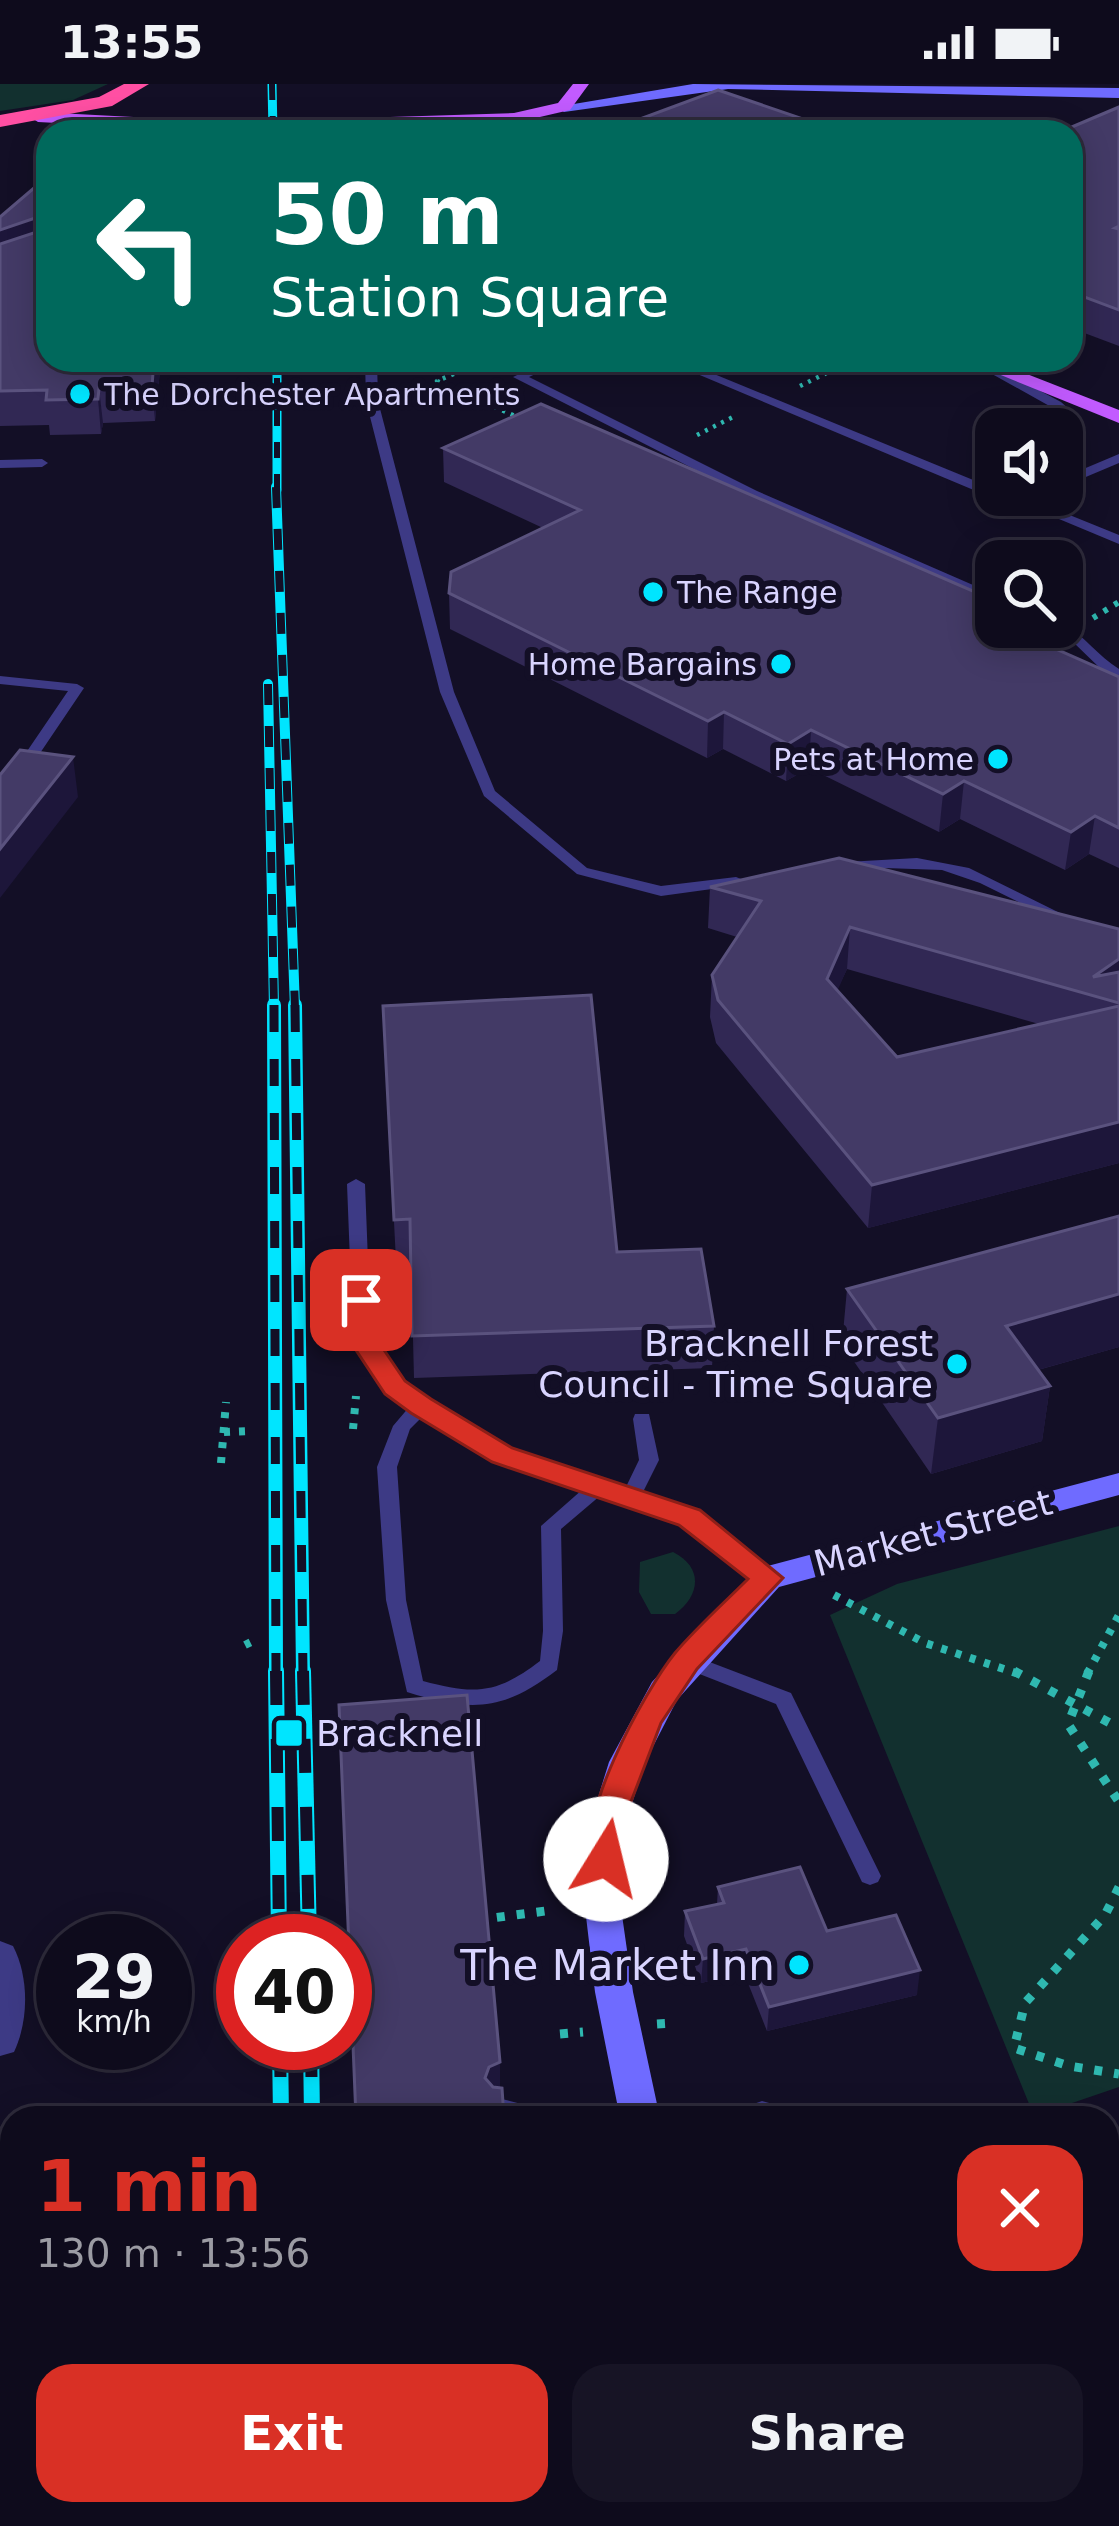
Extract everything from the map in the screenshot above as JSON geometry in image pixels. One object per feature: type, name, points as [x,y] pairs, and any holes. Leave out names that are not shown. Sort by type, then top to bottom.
[{"type":"highway","points":[[0,124],[105,102],[139,84]]},
{"type":"main road","points":[[543,120],[581,84]]},
{"type":"main road","points":[[421,120],[555,110]]},
{"type":"main road","points":[[31,118],[75,120]]},
{"type":"main road","points":[[1004,372],[1119,417]]},
{"type":"main road","points":[[1061,372],[1119,394]]},
{"type":"street","points":[[555,110],[728,84],[1046,88],[1119,95]]},
{"type":"street","name":"Market Street","points":[[638,2106],[603,1908],[606,1859],[613,1807],[627,1762],[664,1690],[686,1661],[768,1578],[1119,1484]]},
{"type":"street","points":[[0,1957],[7,1988],[0,2040]]},
{"type":"lane","points":[[371,372],[373,401],[447,692],[489,793],[582,872],[612,882],[661,891],[756,879]]},
{"type":"lane","points":[[531,372],[519,377],[753,494],[975,591]]},
{"type":"lane","points":[[700,372],[975,480]]},
{"type":"lane","points":[[995,372],[1060,408]]},
{"type":"lane","points":[[1083,474],[1119,458]]},
{"type":"lane","points":[[0,464],[43,463]]},
{"type":"lane","points":[[1070,516],[1119,540]]},
{"type":"lane","points":[[1083,640],[1097,664],[1119,675]]},
{"type":"lane","points":[[0,680],[77,688],[2,796]]},
{"type":"lane","points":[[820,870],[897,861],[947,863],[985,875],[1090,929]]},
{"type":"lane","points":[[356,1184],[362,1338],[395,1388],[502,1455],[689,1517],[768,1578]]},
{"type":"lane","points":[[421,1406],[402,1426],[387,1467],[397,1600],[414,1686],[453,1697],[494,1699],[514,1694],[550,1665],[555,1637],[548,1583],[551,1526],[601,1485]]},
{"type":"lane","points":[[632,1496],[649,1460],[642,1419]]},
{"type":"lane","points":[[686,1661],[784,1699],[870,1876]]},
{"type":"path","points":[[458,372],[437,381],[538,426]]},
{"type":"path","points":[[353,1430],[356,1396]]},
{"type":"path","points":[[221,1463],[226,1402]]},
{"type":"path","points":[[224,1432],[249,1430]]},
{"type":"path","points":[[831,1593],[925,1643],[1006,1667],[1119,1728]]},
{"type":"path","points":[[1119,1615],[1068,1724],[1119,1802]]},
{"type":"path","points":[[1119,1887],[1105,1915],[1025,2003],[1014,2048],[1069,2066],[1119,2074]]},
{"type":"path","points":[[464,1921],[553,1910]]},
{"type":"path","points":[[560,2034],[578,2032]]},
{"type":"green space","points":[[0,84],[108,84],[73,100],[0,111]]},
{"type":"green space","points":[[1119,1526],[1119,2087],[1063,2106],[1030,2106],[830,1615],[897,1584]]},
{"type":"green space","points":[[673,1552],[690,1565],[694,1590],[675,1614],[651,1614],[639,1592],[640,1562]]},
{"type":"building","points":[[718,90],[806,120],[637,120]]},
{"type":"building","points":[[1119,107],[1119,226],[1115,228],[1119,229],[1119,310],[1083,296],[1083,122]]},
{"type":"building","points":[[36,186],[36,218],[0,230],[0,217]]},
{"type":"building","points":[[36,232],[36,372],[153,372],[152,386],[99,388],[98,399],[46,400],[47,390],[0,391],[0,244]]},
{"type":"building","points":[[541,404],[975,592],[975,648],[1053,648],[1119,677],[1119,828],[1095,816],[1071,832],[964,781],[943,794],[811,730],[788,744],[724,712],[708,721],[449,593],[451,572],[580,510],[443,448]]},
{"type":"building","points":[[20,750],[73,757],[0,849],[0,775]]},
{"type":"building","points":[[839,858],[1119,929],[1119,959],[1093,977],[1119,972],[1119,1003],[850,927],[827,979],[897,1057],[1119,1006],[1119,1122],[872,1185],[718,1000],[712,975],[761,901],[710,887]]},
{"type":"building","points":[[591,995],[617,1252],[701,1249],[714,1326],[412,1336],[410,1219],[394,1220],[383,1006]]},
{"type":"building","points":[[1119,1216],[1119,1294],[1006,1326],[1050,1386],[938,1418],[847,1289]]},
{"type":"building","name":"Bracknell","points":[[467,1695],[500,2062],[489,2067],[485,2078],[493,2087],[502,2088],[503,2106],[356,2106],[354,2070],[372,2070],[372,1914],[348,1914],[339,1705]]},
{"type":"building","name":"The Market Inn","points":[[800,1867],[827,1931],[896,1915],[920,1970],[769,2007],[746,1949],[703,1959],[685,1911],[724,1903],[718,1887]]},
{"type":"railway","points":[[272,84],[273,120]]},
{"type":"railway","points":[[277,372],[277,490]]},
{"type":"railway","points":[[276,487],[295,1008]]},
{"type":"railway","points":[[268,684],[274,1008]]},
{"type":"railway","points":[[274,1005],[276,1674]]},
{"type":"railway","points":[[295,1005],[303,1674]]},
{"type":"railway","points":[[276,1671],[279,1914]]},
{"type":"railway","points":[[303,1671],[308,1914]]},
{"type":"railway","points":[[280,2070],[281,2106]]},
{"type":"railway","points":[[311,2070],[312,2106]]},
{"type":"place","name":"The Dorchester Apartments","points":[[80,394]]},
{"type":"place","name":"The Range","points":[[653,592]]},
{"type":"place","name":"Home Bargains","points":[[781,664]]},
{"type":"place","name":"Pets at Home","points":[[998,759]]},
{"type":"place","name":"Bracknell Forest Council - Time Square","points":[[957,1364]]},
{"type":"place","name":"Bracknell","points":[[289,1733]]},
{"type":"place","name":"The Market Inn","points":[[799,1965]]},
{"type":"route","points":[[361,1300],[362,1338],[395,1388],[421,1406],[502,1455],[689,1517],[768,1578],[686,1661],[647,1719],[613,1807],[606,1859]]}]
